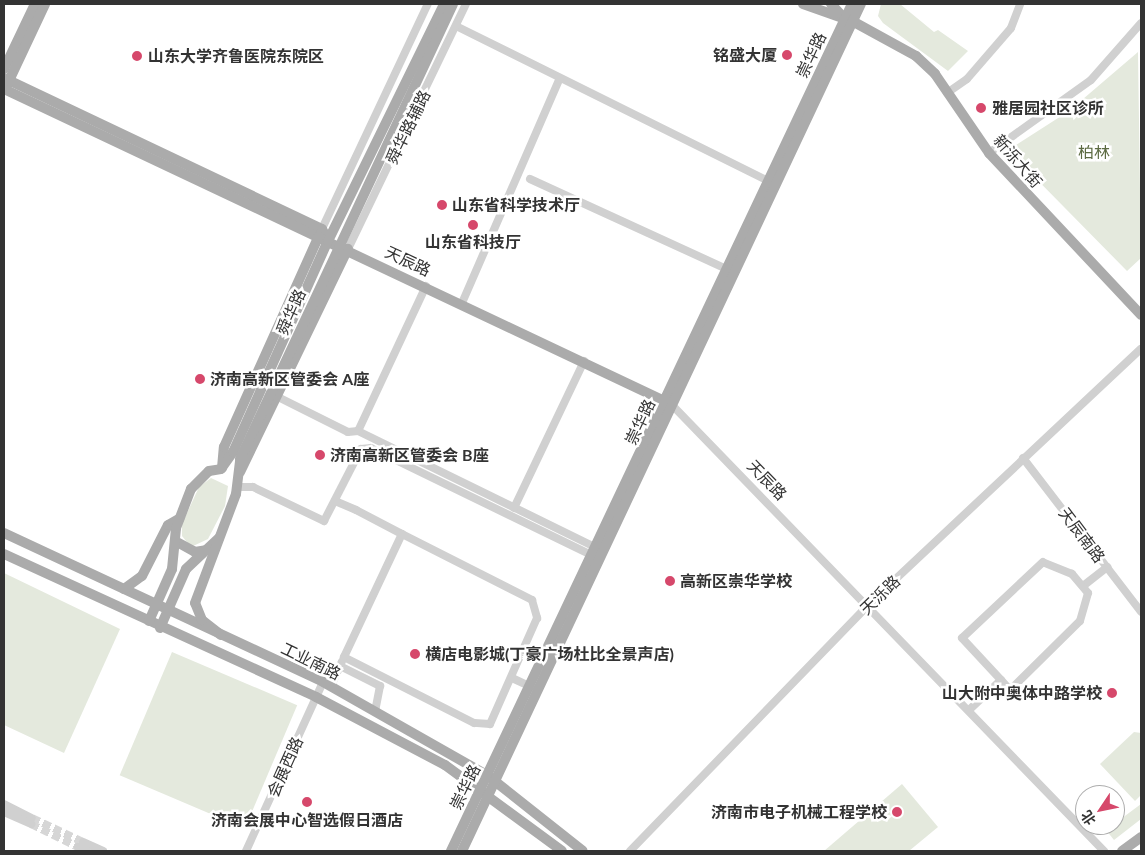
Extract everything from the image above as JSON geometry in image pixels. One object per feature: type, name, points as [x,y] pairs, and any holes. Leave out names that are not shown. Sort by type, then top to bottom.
[{"type":"main road","points":[[4,69],[34,4]]},
{"type":"main road","points":[[5,86],[45,4]]},
{"type":"main road","name":"舜华路","points":[[221,469],[233,452],[325,238],[444,4]]},
{"type":"main road","name":"舜华路","points":[[220,635],[202,620],[195,603],[222,536],[237,482],[240,459],[325,238],[453,4]]},
{"type":"main road","name":"新泺大街","points":[[803,4],[849,20],[916,56],[947,93],[989,153],[1141,315]]},
{"type":"main road","name":"新泺大街","points":[[831,4],[849,20]]},
{"type":"main road","name":"崇华路","points":[[451,851],[483,793],[670,403],[849,20],[852,4]]},
{"type":"main road","name":"崇华路","points":[[490,778],[595,552],[670,403],[727,269],[768,181],[849,20],[861,4]]},
{"type":"main road","name":"天辰路","points":[[5,86],[670,403]]},
{"type":"main road","points":[[149,622],[155,602],[172,569],[179,519],[198,480],[209,471],[221,469],[237,482],[348,249]]},
{"type":"main road","points":[[124,589],[142,576],[168,525],[179,519]]},
{"type":"main road","name":"工业南路","points":[[4,533],[327,684],[490,778],[583,851]]},
{"type":"main road","points":[[160,628],[166,608],[186,569],[222,536]]},
{"type":"main road","points":[[177,542],[195,552],[206,549]]},
{"type":"main road","name":"工业南路","points":[[4,554],[160,628],[316,697],[445,765],[562,851]]},
{"type":"main road","name":"崇华路","points":[[462,851],[483,793]]},
{"type":"main road","points":[[1122,851],[1141,837]]},
{"type":"street","name":"舜华路辅路","points":[[325,238],[428,4]]},
{"type":"street","name":"舜华路辅路","points":[[348,249],[466,4]]},
{"type":"street","points":[[947,93],[967,79],[1012,28],[1020,4]]},
{"type":"street","points":[[989,153],[1091,80],[1141,23]]},
{"type":"street","points":[[456,26],[768,181]]},
{"type":"street","points":[[462,303],[560,78]]},
{"type":"street","points":[[530,179],[727,269]]},
{"type":"street","points":[[358,431],[426,286]]},
{"type":"street","name":"天泺路","points":[[630,851],[868,605],[1141,349]]},
{"type":"street","points":[[514,508],[584,361]]},
{"type":"street","points":[[278,397],[348,432],[358,431],[514,508],[595,552]]},
{"type":"street","name":"天辰路","points":[[670,403],[868,605],[1104,851]]},
{"type":"street","points":[[237,482],[253,487],[324,521],[361,449],[371,448],[595,552]]},
{"type":"street","name":"天辰南路","points":[[1023,458],[1141,612]]},
{"type":"street","points":[[335,501],[532,600],[537,618],[490,724],[474,723],[344,657]]},
{"type":"street","name":"会展西路","points":[[246,851],[316,697],[340,666],[402,534]]},
{"type":"street","points":[[1044,562],[1072,574],[1083,586],[1087,603],[1080,621],[1010,690],[1000,680],[962,638],[1044,562]]},
{"type":"street","points":[[1083,586],[1107,567]]},
{"type":"street","points":[[340,666],[380,686],[375,711]]},
{"type":"street","points":[[512,678],[531,687]]},
{"type":"street","points":[[969,710],[1000,680]]},
{"type":"street","points":[[4,804],[31,821],[4,812]]},
{"type":"street","points":[[87,851],[80,844],[103,851]]},
{"type":"green space","points":[[881,4],[900,4],[934,32],[938,30],[968,51],[948,71],[883,23],[878,16]]},
{"type":"green space","name":"柏林","points":[[1138,52],[1141,258],[1127,271],[1008,150],[1069,111]]},
{"type":"green space","points":[[211,478],[228,486],[225,506],[208,539],[191,547],[182,536],[182,524],[199,487]]},
{"type":"green space","points":[[4,573],[120,629],[64,753],[4,725]]},
{"type":"green space","points":[[172,652],[297,705],[245,828],[120,775]]},
{"type":"green space","points":[[1134,732],[1141,733],[1141,795],[1135,801],[1125,790],[1125,785],[1120,785],[1100,764]]},
{"type":"green space","name":"济南市电子机械工程学校","points":[[902,784],[938,827],[909,851],[824,851]]},
{"type":"green space","points":[[1141,804],[1141,819],[1125,831],[1125,816]]},
{"type":"green space","points":[[1110,835],[1120,835],[1114,840]]},
{"type":"tunnel","points":[[32,818],[83,842]]},
{"type":"tunnel","points":[[31,824],[78,847]]},
{"type":"place","name":"铭盛大厦","points":[[787,55]]},
{"type":"place","name":"山东大学齐鲁医院东院区","points":[[137,56]]},
{"type":"place","name":"雅居园社区诊所","points":[[981,108]]},
{"type":"place","name":"山东省科学技术厅","points":[[442,205]]},
{"type":"place","name":"山东省科技厅","points":[[473,225]]},
{"type":"place","name":"济南高新区管委会 A座","points":[[200,379]]},
{"type":"place","name":"济南高新区管委会 B座","points":[[320,455]]},
{"type":"place","name":"高新区崇华学校","points":[[670,581]]},
{"type":"place","name":"横店电影城(丁豪广场杜比全景声店)","points":[[415,654]]},
{"type":"place","name":"山大附中奥体中路学校","points":[[1112,693]]},
{"type":"place","name":"济南会展中心智选假日酒店","points":[[307,802]]},
{"type":"place","name":"济南市电子机械工程学校","points":[[897,812]]}]
